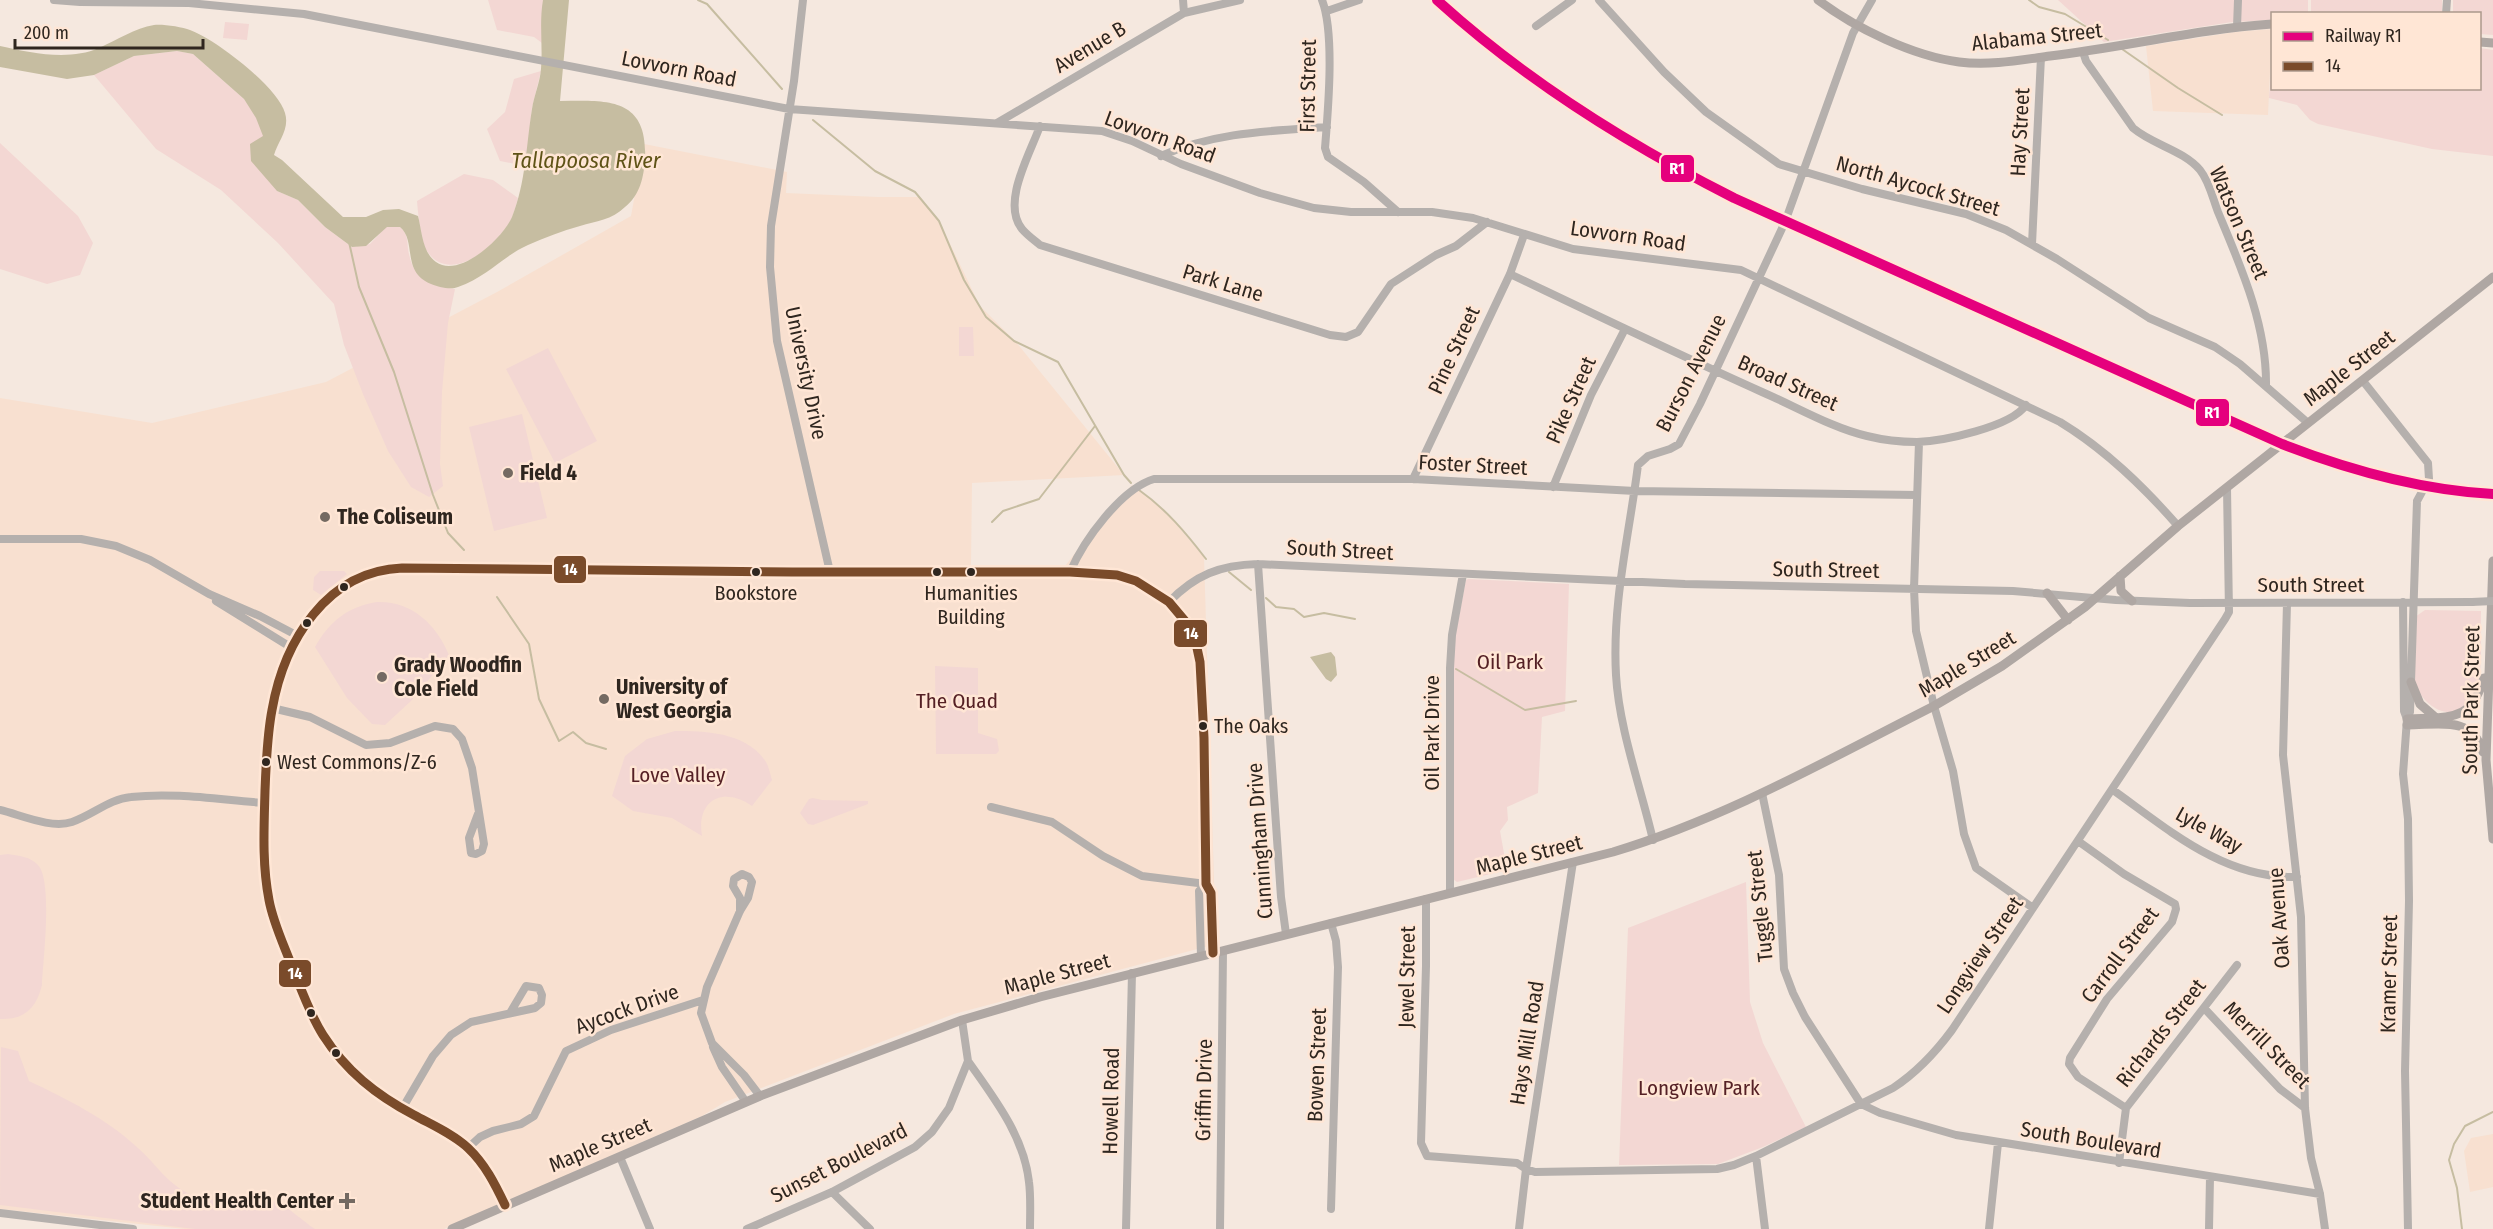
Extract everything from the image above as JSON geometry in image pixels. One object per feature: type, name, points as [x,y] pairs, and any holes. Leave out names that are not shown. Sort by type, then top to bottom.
[{"type":"main road","name":"Alabama Street","points":[[1818,0],[1858,25],[1916,50],[1951,61],[1978,63],[2083,52],[2237,27],[2271,24]]},
{"type":"main road","name":"Maple Street","points":[[452,1229],[760,1096],[962,1020],[1132,973],[1653,840],[1704,820],[1762,793],[1934,706],[2002,666],[2068,620],[2178,526],[2493,277]]},
{"type":"main road","name":"South Park Street","points":[[2493,561],[2486,760],[2493,839]]},
{"type":"main road","points":[[2120,576],[2121,591],[2132,601]]},
{"type":"main road","points":[[2047,593],[2068,620]]},
{"type":"main road","points":[[2407,722],[2455,716],[2470,706],[2479,695],[2488,665]]},
{"type":"main road","points":[[2411,682],[2420,704],[2436,718]]},
{"type":"main road","points":[[2407,722],[2465,727],[2478,739],[2486,760]]},
{"type":"street","name":"Lovvorn Road","points":[[54,0],[80,3],[189,3],[304,14],[789,109],[1102,131],[1260,193],[1314,208],[1351,212],[1431,212],[1473,218],[1573,249],[1729,267],[1759,277],[2061,422],[2126,471],[2178,526]]},
{"type":"street","name":"University Drive","points":[[803,0],[803,17],[771,226],[772,300],[777,341],[830,572]]},
{"type":"street","points":[[1183,0],[1184,13]]},
{"type":"street","name":"Avenue B","points":[[996,124],[1184,13],[1240,0]]},
{"type":"street","name":"First Street","points":[[1322,0],[1327,12],[1329,72],[1325,148],[1328,157],[1378,193],[1398,212]]},
{"type":"street","points":[[1327,12],[1359,0]]},
{"type":"street","points":[[1536,26],[1572,0]]},
{"type":"street","name":"North Aycock Street","points":[[1599,0],[1664,72],[1706,112],[1779,164],[1804,173],[1966,214],[2006,230],[2157,322],[2215,347],[2240,364],[2308,423]]},
{"type":"street","name":"Burson Avenue","points":[[1653,840],[1640,793],[1617,686],[1616,638],[1619,581],[1638,465],[1648,456],[1679,444],[1785,222],[1858,25],[1872,0]]},
{"type":"street","points":[[2237,27],[2238,0]]},
{"type":"street","name":"Watson Street","points":[[2083,52],[2086,61],[2133,129],[2183,157],[2200,171],[2242,268],[2258,324],[2266,386]]},
{"type":"street","name":"Hay Street","points":[[2032,244],[2042,57]]},
{"type":"street","name":"Park Lane","points":[[1040,126],[1014,197],[1014,209],[1021,229],[1040,245],[1330,335],[1346,337],[1358,332],[1391,284],[1436,255],[1456,246],[1487,222]]},
{"type":"street","points":[[1161,156],[1186,145],[1232,134],[1327,126]]},
{"type":"street","name":"Pine Street","points":[[1413,479],[1510,274],[1524,235]]},
{"type":"street","name":"Broad Street","points":[[1510,274],[1714,370],[1863,435],[1901,442],[1919,442],[1953,436],[2002,422],[2020,413],[2026,405]]},
{"type":"street","name":"Pike Street","points":[[1553,487],[1591,395],[1625,329]]},
{"type":"street","name":"Kramer Street","points":[[2363,381],[2428,463],[2429,479],[2417,501],[2410,712],[2407,722],[2403,774],[2408,819],[2409,902],[2405,1071],[2408,1229]]},
{"type":"street","points":[[1919,442],[1914,589],[1916,631],[1953,771],[1964,834],[1976,868],[2034,908]]},
{"type":"street","name":"Foster Street","points":[[1070,572],[1090,540],[1129,491],[1154,479],[1413,479],[1635,491],[1917,495]]},
{"type":"street","name":"Longview Street","points":[[1526,1169],[1535,1172],[1717,1169],[1734,1165],[1861,1104],[1907,1079],[1939,1048],[2113,790],[2229,612],[2227,488]]},
{"type":"street","points":[[0,539],[81,539],[116,546],[150,560],[209,594],[260,616],[298,636]]},
{"type":"street","name":"South Street","points":[[1169,602],[1190,582],[1209,572],[1226,566],[1258,564],[1619,581],[2047,593],[2132,601],[2493,602]]},
{"type":"street","name":"Cunningham Drive","points":[[1258,564],[1282,905],[1286,934]]},
{"type":"street","points":[[504,1205],[486,1169],[468,1148],[454,1137],[378,1095],[352,1073],[321,1032],[301,989],[269,903],[263,847],[272,708],[285,663],[298,636],[321,605],[340,588],[358,578],[388,569],[1070,572],[1105,573],[1144,584],[1169,602],[1185,621],[1197,648],[1200,662],[1206,799],[1206,884],[1211,893],[1213,953]]},
{"type":"street","name":"Oil Park Drive","points":[[1450,893],[1450,668],[1452,634],[1463,574]]},
{"type":"street","points":[[209,594],[215,601],[292,648]]},
{"type":"street","name":"Kramer Street","points":[[2403,602],[2404,711],[2407,722]]},
{"type":"street","name":"Oak Avenue","points":[[2287,603],[2283,755],[2301,917],[2305,1108],[2311,1158],[2320,1194],[2325,1229]]},
{"type":"street","points":[[272,708],[316,719],[350,739],[366,745],[390,743],[435,726],[453,729],[461,735],[472,768],[478,814]]},
{"type":"street","name":"Lyle Way","points":[[2113,790],[2189,844],[2219,861],[2264,875],[2297,878]]},
{"type":"street","name":"Tuggle Street","points":[[1762,793],[1779,875],[1784,969],[1792,993],[1805,1017],[1861,1104]]},
{"type":"street","points":[[0,810],[46,822],[67,823],[127,797],[265,803]]},
{"type":"street","points":[[991,807],[1052,822],[1103,856],[1142,876],[1206,884]]},
{"type":"street","name":"Carroll Street","points":[[2078,841],[2124,874],[2175,904],[2176,909],[2172,922],[2107,999],[2070,1058],[2069,1064],[2078,1077],[2126,1108]]},
{"type":"street","name":"Hays Mill Road","points":[[1519,1229],[1526,1169],[1573,862]]},
{"type":"street","points":[[1201,956],[1199,891],[1206,884]]},
{"type":"street","name":"Jewel Street","points":[[1426,899],[1421,1143],[1427,1156],[1517,1163],[1526,1169]]},
{"type":"street","points":[[740,911],[703,1000],[701,1013],[722,1067],[746,1102]]},
{"type":"street","name":"Bowen Street","points":[[1331,923],[1336,940],[1338,968],[1331,1209]]},
{"type":"street","name":"Griffin Drive","points":[[1220,1229],[1223,951]]},
{"type":"street","name":"Richards Street","points":[[2119,1163],[2126,1108],[2237,966]]},
{"type":"street","name":"Howell Road","points":[[1126,1229],[1132,973]]},
{"type":"street","name":"Aycock Drive","points":[[468,1148],[493,1131],[521,1124],[534,1116],[566,1051],[633,1022],[703,1000]]},
{"type":"street","name":"Merrill Street","points":[[2204,1008],[2280,1089],[2305,1108]]},
{"type":"street","points":[[402,1109],[434,1056],[451,1035],[471,1022],[510,1013]]},
{"type":"street","name":"Sunset Boulevard","points":[[747,1229],[832,1192],[915,1148],[932,1132],[950,1108],[968,1061],[962,1020]]},
{"type":"street","points":[[712,1043],[744,1075],[760,1096]]},
{"type":"street","points":[[968,1061],[1009,1122],[1022,1149],[1029,1182],[1030,1229]]},
{"type":"street","name":"South Boulevard","points":[[1861,1104],[1880,1113],[1910,1122],[1998,1143],[2320,1194]]},
{"type":"street","points":[[1989,1229],[1998,1143]]},
{"type":"street","points":[[1756,1156],[1765,1229]]},
{"type":"street","points":[[620,1157],[650,1229]]},
{"type":"street","points":[[2209,1229],[2210,1177]]},
{"type":"street","points":[[832,1192],[870,1229]]},
{"type":"street","points":[[0,1213],[133,1229]]},
{"type":"shaded area","points":[[2271,29],[2268,115],[2153,111],[2146,46],[2235,32]]},
{"type":"shaded area","name":"University of West Georgia","points":[[644,144],[787,172],[786,193],[919,197],[939,221],[980,306],[1016,342],[1124,475],[972,483],[971,567],[1065,566],[1132,485],[1171,518],[1204,557],[1216,944],[954,1014],[725,1102],[702,1116],[444,1229],[185,1229],[0,1209],[0,398],[152,423],[326,382],[497,292],[631,216]]},
{"type":"shaded area","points":[[2493,1134],[2493,1187],[2470,1192],[2464,1151],[2471,1138]]},
{"type":"green space","points":[[488,0],[543,0],[542,43],[534,37],[497,30]]},
{"type":"green space","points":[[2058,0],[2308,0],[2308,12],[2271,12],[2271,20],[2232,22],[2104,42]]},
{"type":"green space","points":[[2311,0],[2442,0],[2442,12],[2311,12]]},
{"type":"green space","points":[[2453,0],[2493,0],[2493,35],[2481,34],[2481,12],[2453,12]]},
{"type":"green space","points":[[225,22],[249,24],[247,40],[223,38]]},
{"type":"green space","points":[[2481,48],[2493,50],[2493,156],[2432,149],[2318,124],[2310,120],[2297,105],[2269,98],[2271,74],[2271,90],[2481,90]]},
{"type":"green space","points":[[177,51],[193,54],[244,99],[257,118],[264,136],[277,191],[298,200],[325,227],[352,247],[370,244],[386,227],[400,227],[406,235],[410,259],[418,274],[429,282],[455,289],[448,323],[442,392],[440,464],[443,486],[429,497],[411,487],[388,451],[344,345],[334,304],[278,243],[221,190],[156,149],[94,75],[134,56]]},
{"type":"green space","points":[[541,71],[532,108],[526,166],[500,161],[487,129],[505,112],[514,79]]},
{"type":"green space","points":[[0,143],[78,216],[93,243],[80,275],[47,284],[0,269]]},
{"type":"green space","points":[[464,174],[493,180],[518,198],[511,220],[495,241],[472,258],[448,265],[437,261],[425,247],[417,201]]},
{"type":"green space","points":[[959,327],[973,327],[974,356],[959,356]]},
{"type":"green space","points":[[548,348],[597,441],[555,463],[506,369]]},
{"type":"green space","name":"Field 4","points":[[522,414],[547,518],[494,531],[469,427]]},
{"type":"green space","points":[[320,571],[344,571],[347,574],[321,595],[313,590],[314,577]]},
{"type":"green space","name":"Oil Park","points":[[1468,579],[1569,584],[1565,711],[1542,717],[1538,793],[1507,807],[1508,820],[1500,831],[1507,870],[1457,882],[1453,879],[1453,662],[1455,637]]},
{"type":"green space","name":"Grady Woodfin Cole Field","points":[[377,602],[401,606],[421,616],[430,624],[449,655],[411,701],[385,725],[372,724],[347,698],[315,647],[340,617],[357,607]]},
{"type":"green space","points":[[2425,610],[2481,611],[2481,664],[2478,685],[2471,701],[2459,710],[2445,712],[2435,708],[2426,701],[2416,686],[2415,617]]},
{"type":"green space","name":"The Quad","points":[[935,666],[978,668],[978,733],[997,739],[999,751],[996,754],[936,754]]},
{"type":"green space","name":"Love Valley","points":[[675,731],[725,735],[748,744],[766,762],[772,780],[752,806],[731,797],[714,800],[703,813],[702,836],[672,818],[633,811],[612,796],[625,756],[647,739]]},
{"type":"green space","points":[[809,799],[868,801],[868,804],[813,825],[808,824],[800,813]]},
{"type":"green space","points":[[8,854],[31,860],[38,865],[43,874],[46,904],[45,941],[42,985],[36,1001],[22,1015],[0,1019],[0,855]]},
{"type":"green space","name":"Longview Park","points":[[1746,882],[1750,1002],[1763,1043],[1806,1127],[1718,1164],[1619,1165],[1628,928]]},
{"type":"green space","points":[[1,1047],[18,1051],[29,1081],[72,1102],[113,1128],[184,1191],[212,1200],[263,1199],[273,1201],[289,1209],[315,1229],[195,1229],[0,1205]]},
{"type":"water","name":"Tallapoosa River","points":[[543,0],[569,0],[560,101],[608,103],[621,106],[632,113],[640,123],[644,138],[645,158],[642,179],[634,197],[615,215],[560,232],[528,245],[478,278],[455,288],[437,286],[422,279],[412,264],[408,240],[400,227],[387,227],[366,246],[352,247],[325,227],[298,200],[277,191],[251,161],[250,144],[263,136],[256,118],[244,99],[193,54],[177,51],[134,56],[94,75],[67,79],[0,67],[0,46],[37,53],[75,54],[99,48],[133,31],[154,25],[190,30],[229,53],[271,90],[280,102],[286,119],[285,130],[274,155],[343,217],[366,217],[383,210],[399,209],[418,216],[425,247],[431,258],[446,266],[456,265],[479,254],[500,235],[512,217],[517,204],[540,74]]},
{"type":"water","points":[[1331,652],[1335,657],[1337,675],[1331,682],[1326,679],[1310,657]]},
{"type":"waterway","points":[[698,0],[707,4],[782,89]]},
{"type":"waterway","points":[[2029,0],[2039,7],[2065,14],[2108,40]]},
{"type":"waterway","points":[[2122,49],[2222,115]]},
{"type":"waterway","points":[[813,120],[875,171],[915,192],[939,221],[964,280],[986,317],[1014,341],[1058,362],[1124,475],[1131,483]]},
{"type":"waterway","points":[[349,242],[359,287],[394,372],[433,495],[448,533],[464,550]]},
{"type":"waterway","points":[[992,522],[1003,511],[1039,499],[1095,426]]},
{"type":"waterway","points":[[1139,490],[1175,522],[1206,559]]},
{"type":"waterway","points":[[1229,572],[1251,590]]},
{"type":"waterway","points":[[497,597],[529,644],[539,699],[559,741],[573,732],[586,743],[606,749]]},
{"type":"waterway","points":[[1266,598],[1276,607],[1294,609],[1304,617],[1324,613],[1355,619]]},
{"type":"waterway","points":[[1456,669],[1525,710],[1576,701]]},
{"type":"waterway","points":[[2462,1229],[2457,1188],[2449,1160],[2454,1144],[2465,1126],[2493,1112]]},
{"type":"rail line","name":"R1","points":[[1437,0],[1506,58],[1579,109],[1655,156],[1734,198],[2282,444],[2386,477],[2439,488],[2493,494]]},
{"type":"transit line","name":"14","points":[[505,1205],[485,1168],[468,1148],[449,1134],[400,1107],[375,1090],[352,1071],[332,1048],[318,1027],[306,1000],[278,932],[269,900],[264,859],[265,781],[269,730],[278,684],[287,659],[313,614],[331,596],[352,582],[375,572],[402,568],[1070,572],[1117,575],[1136,581],[1169,602],[1185,621],[1197,648],[1200,662],[1204,738],[1206,884],[1211,893],[1213,953]]},
{"type":"place","name":"Field 4","points":[[508,473]]},
{"type":"place","name":"The Coliseum","points":[[325,517]]},
{"type":"place","name":"Bookstore","points":[[756,572]]},
{"type":"place","name":"Humanities Building","points":[[971,572]]},
{"type":"place","name":"Grady Woodfin Cole Field","points":[[382,677]]},
{"type":"place","name":"University of West Georgia","points":[[604,699]]},
{"type":"place","name":"The Oaks","points":[[1203,726]]},
{"type":"place","name":"West Commons/Z-6","points":[[266,762]]},
{"type":"place","name":"Student Health Center","points":[[347,1201]]}]
